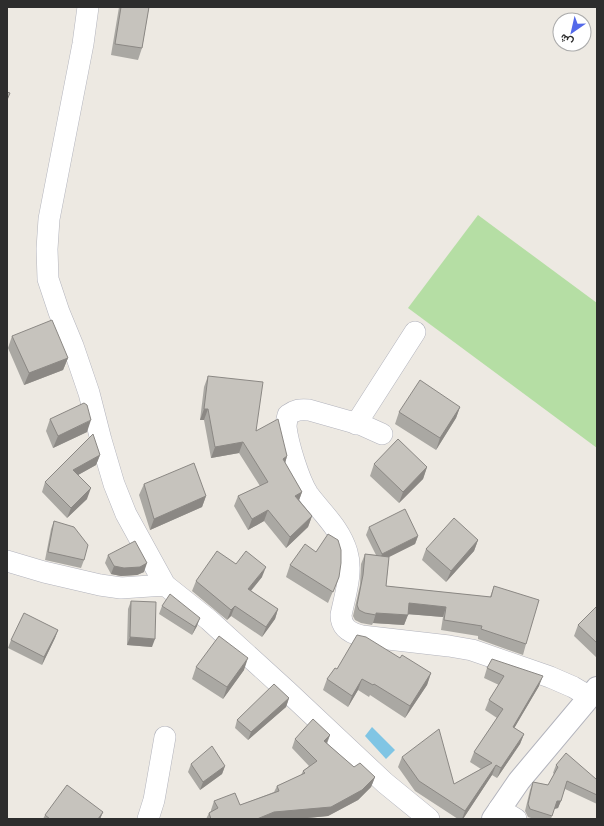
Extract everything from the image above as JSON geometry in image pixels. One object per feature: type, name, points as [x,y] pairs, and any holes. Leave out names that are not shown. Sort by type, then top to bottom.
[{"type":"main road","points":[[503,816],[519,781],[593,693]]},
{"type":"street","points":[[88,7],[81,52],[49,219],[47,249],[48,279],[89,393],[114,484],[126,514],[165,585],[208,620],[287,691],[385,783],[428,819]]},
{"type":"street","points":[[356,424],[415,332]]},
{"type":"street","points":[[382,434],[356,424],[309,410],[301,409],[293,411],[288,415],[286,425],[288,439],[302,482],[307,492],[334,525],[341,536],[347,552],[350,566],[341,615],[343,626],[354,634],[362,636],[472,650],[550,678],[573,688],[593,693]]},
{"type":"street","points":[[7,561],[100,586],[121,588],[165,585]]},
{"type":"street","points":[[148,819],[154,800],[165,738]]},
{"type":"green space","points":[[478,215],[597,303],[597,448],[408,308]]},
{"type":"water","points":[[372,727],[395,750],[386,759],[365,736]]},
{"type":"building","points":[[121,7],[149,7],[142,48],[115,44]]},
{"type":"building","points":[[7,92],[10,93],[7,100]]},
{"type":"building","points":[[52,320],[68,358],[29,373],[12,336]]},
{"type":"building","points":[[208,376],[263,382],[256,431],[278,419],[287,456],[283,459],[302,492],[295,496],[312,516],[290,537],[268,510],[252,519],[238,496],[268,482],[243,442],[215,447],[208,409],[204,409]]},
{"type":"building","points":[[420,380],[460,407],[440,438],[399,412]]},
{"type":"building","points":[[84,403],[87,405],[91,420],[58,436],[50,419]]},
{"type":"building","points":[[93,434],[100,455],[73,470],[91,488],[71,508],[45,482]]},
{"type":"building","points":[[398,439],[427,467],[403,492],[374,464]]},
{"type":"building","points":[[194,463],[206,496],[154,519],[144,484]]},
{"type":"building","points":[[405,509],[418,536],[382,554],[369,527]]},
{"type":"building","points":[[454,518],[478,540],[451,571],[426,549]]},
{"type":"building","points":[[54,521],[74,527],[88,545],[84,560],[48,552]]},
{"type":"building","points":[[328,534],[338,540],[341,550],[339,577],[333,592],[290,565],[305,544],[316,552]]},
{"type":"building","points":[[135,541],[147,563],[140,567],[124,568],[114,566],[108,555]]},
{"type":"building","points":[[217,551],[236,564],[246,551],[266,567],[248,589],[278,609],[266,627],[235,606],[231,610],[196,581]]},
{"type":"building","points":[[365,554],[389,557],[386,586],[491,597],[494,586],[539,600],[526,644],[481,629],[482,626],[444,620],[446,607],[409,603],[408,615],[376,613],[376,615],[359,610],[357,605],[363,575]]},
{"type":"building","points":[[170,594],[200,618],[195,627],[162,606]]},
{"type":"building","points":[[131,601],[156,602],[155,639],[130,637]]},
{"type":"building","points":[[597,606],[597,643],[578,625]]},
{"type":"building","points":[[24,613],[58,630],[44,657],[11,640]]},
{"type":"building","points":[[357,635],[366,637],[400,658],[402,655],[431,673],[410,706],[374,684],[373,685],[362,679],[352,696],[327,679],[335,668],[337,669]]},
{"type":"building","points":[[219,636],[248,658],[227,687],[196,667]]},
{"type":"building","points":[[492,659],[543,676],[513,727],[524,734],[501,768],[496,765],[465,811],[419,781],[402,757],[439,729],[454,784],[492,763],[474,752],[503,709],[489,700],[504,676],[487,668]]},
{"type":"building","points":[[274,684],[289,698],[251,732],[237,720]]},
{"type":"building","points":[[313,719],[330,735],[324,741],[354,767],[360,763],[375,777],[362,790],[331,807],[274,812],[257,819],[211,819],[209,813],[218,808],[214,801],[235,793],[240,805],[279,791],[277,786],[305,773],[303,771],[317,761],[295,739]]},
{"type":"building","points":[[212,746],[225,766],[203,782],[191,764]]},
{"type":"building","points":[[566,753],[596,779],[597,778],[597,795],[567,781],[561,801],[557,801],[552,816],[530,809],[528,804],[533,782],[548,785],[558,767],[556,765]]},
{"type":"building","points":[[67,785],[103,812],[98,819],[50,819],[45,815]]}]
